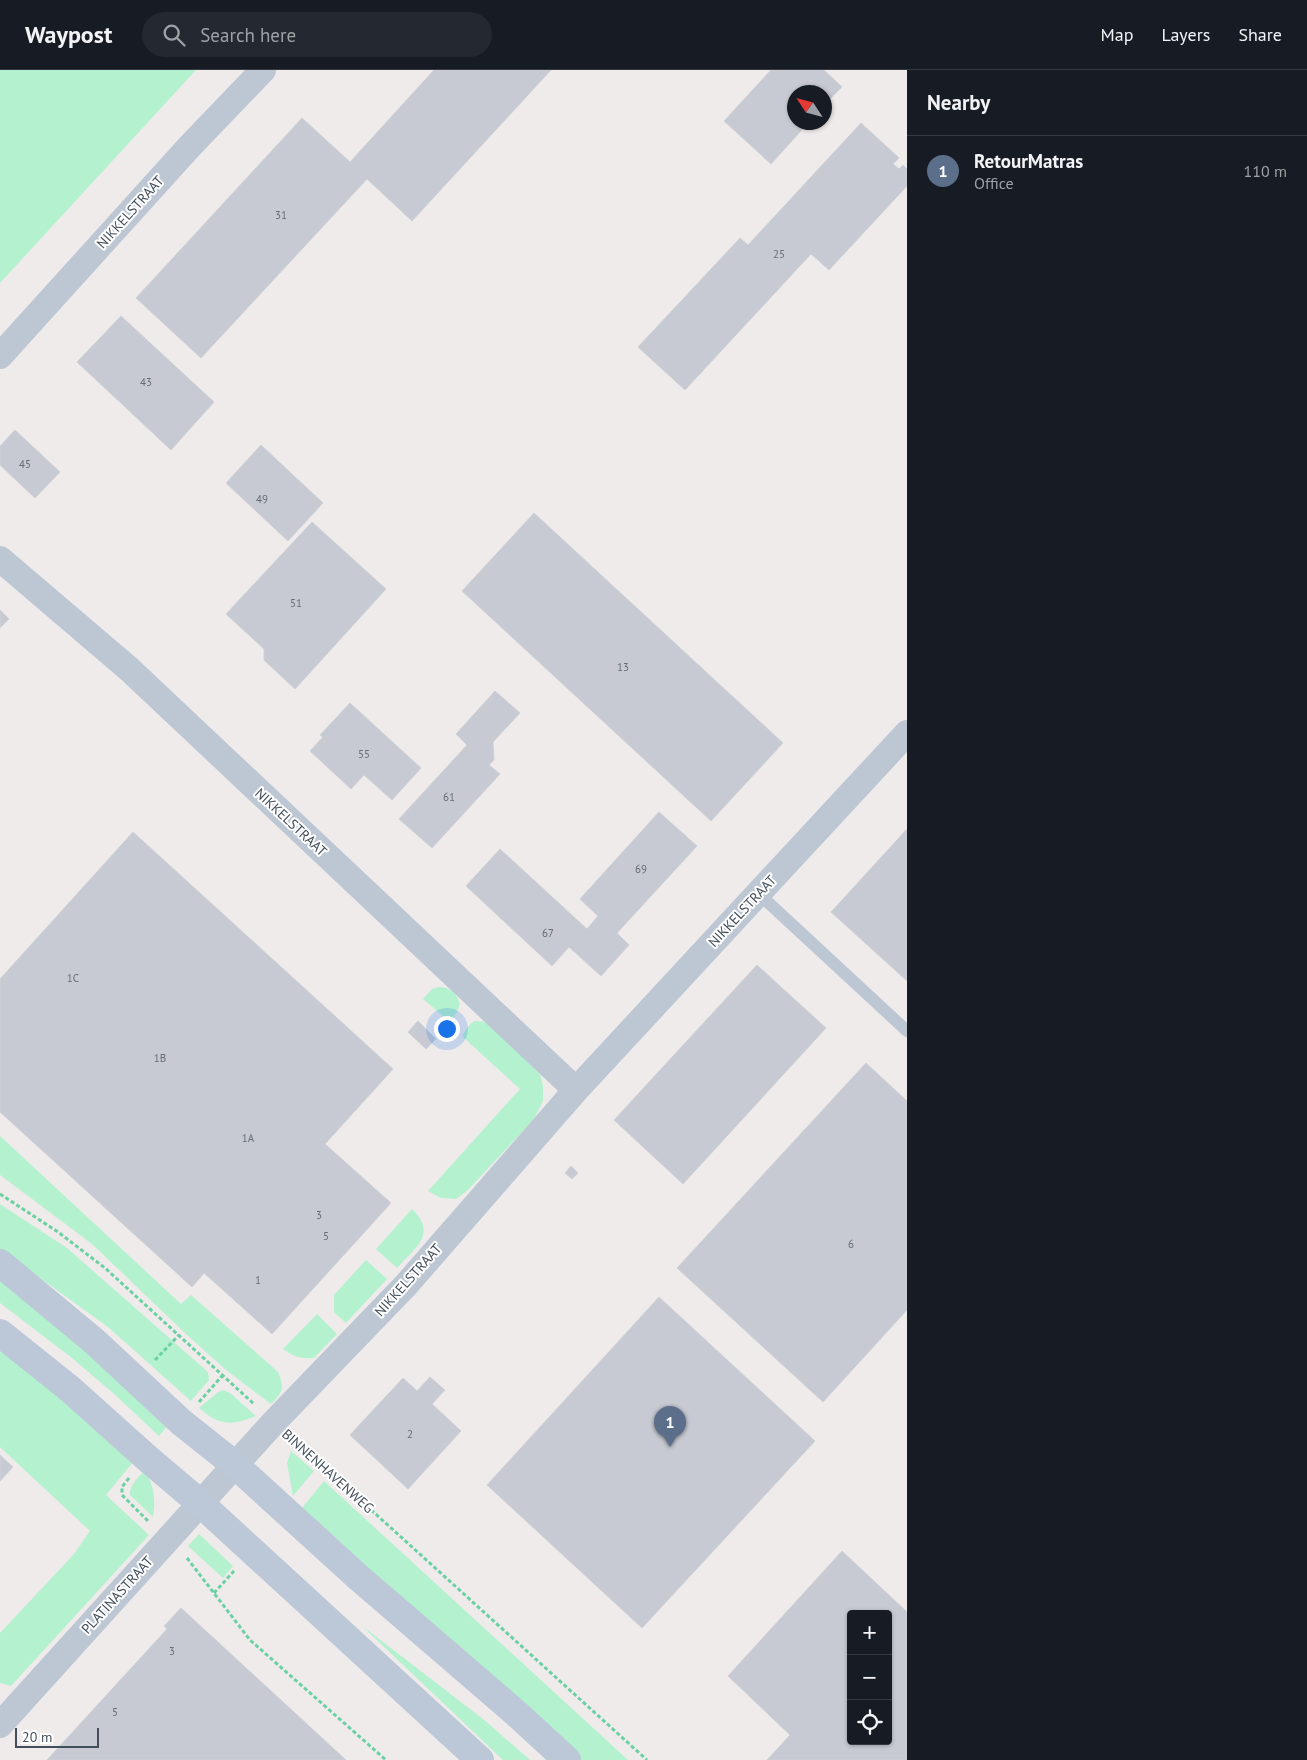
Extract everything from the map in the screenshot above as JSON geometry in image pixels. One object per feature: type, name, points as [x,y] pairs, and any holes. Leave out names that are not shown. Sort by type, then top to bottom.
[{"type":"main road","points":[[0,1263],[94,1340],[181,1422],[235,1464],[358,1577],[517,1714],[567,1760]]},
{"type":"main road","points":[[0,1333],[70,1388],[200,1503],[480,1760]]},
{"type":"street","name":"NIKKELSTRAAT","points":[[0,356],[190,146],[263,70]]},
{"type":"street","name":"NIKKELSTRAAT","points":[[0,559],[128,670],[576,1090]]},
{"type":"street","name":"NIKKELSTRAAT","points":[[235,1464],[406,1284],[576,1090],[907,732]]},
{"type":"street","name":"PLATINASTRAAT","points":[[0,1725],[235,1464]]},
{"type":"lane","points":[[758,893],[907,1030]]},
{"type":"path","name":"BINNENHAVENWEG","points":[[0,1194],[82,1250],[179,1335],[647,1760]]},
{"type":"path","points":[[154,1362],[179,1335]]},
{"type":"path","points":[[126,1482],[122,1491],[124,1498],[191,1561],[250,1640],[386,1760]]},
{"type":"path","points":[[214,1593],[236,1568]]},
{"type":"green space","points":[[0,70],[196,70],[0,283]]},
{"type":"green space","points":[[439,987],[453,992],[460,1004],[450,1022],[423,999],[432,989]]},
{"type":"green space","points":[[476,1021],[488,1022],[540,1074],[543,1086],[543,1101],[534,1119],[468,1190],[456,1199],[441,1198],[428,1191],[520,1089],[463,1037],[471,1023]]},
{"type":"green space","points":[[0,1136],[181,1304],[191,1295],[278,1372],[282,1382],[282,1390],[271,1404],[226,1370],[92,1244],[0,1175]]},
{"type":"green space","points":[[0,1204],[67,1248],[208,1372],[209,1380],[191,1401],[108,1327],[0,1249]]},
{"type":"green space","points":[[412,1209],[420,1218],[423,1233],[417,1247],[397,1268],[376,1249]]},
{"type":"green space","points":[[366,1260],[387,1279],[346,1323],[334,1312],[334,1295]]},
{"type":"green space","points":[[0,1274],[171,1422],[159,1436],[72,1358],[0,1303]]},
{"type":"green space","points":[[317,1314],[337,1334],[314,1358],[298,1357],[283,1349]]},
{"type":"green space","points":[[0,1346],[134,1461],[106,1495],[149,1535],[11,1686],[0,1683],[0,1633],[74,1554],[90,1531],[0,1447]]},
{"type":"green space","points":[[223,1390],[230,1393],[256,1416],[233,1423],[213,1418],[199,1408]]},
{"type":"green space","points":[[291,1451],[314,1471],[293,1496],[287,1463]]},
{"type":"green space","points":[[145,1470],[154,1493],[153,1517],[130,1495],[132,1485]]},
{"type":"green space","points":[[324,1481],[628,1760],[581,1760],[302,1508]]},
{"type":"green space","points":[[199,1534],[233,1566],[223,1578],[188,1546]]},
{"type":"green space","points":[[361,1625],[483,1719],[530,1760],[503,1760]]},
{"type":"building","points":[[434,70],[551,70],[412,221],[367,179],[201,358],[136,298],[302,118],[350,162]]},
{"type":"building","points":[[771,70],[824,70],[842,87],[832,97],[832,85],[787,85],[787,130],[802,130],[771,164],[724,121]]},
{"type":"building","points":[[861,123],[899,158],[893,164],[899,169],[903,165],[907,169],[907,186],[829,270],[811,254],[685,390],[638,347],[740,238],[748,245]]},
{"type":"building","points":[[121,316],[214,402],[171,450],[77,362]]},
{"type":"building","points":[[15,430],[60,472],[35,498],[0,465],[0,446]]},
{"type":"building","points":[[261,445],[323,503],[288,541],[226,483]]},
{"type":"building","points":[[534,513],[783,743],[711,821],[462,591]]},
{"type":"building","points":[[312,522],[386,589],[295,689],[264,660],[264,649],[226,614]]},
{"type":"building","points":[[0,610],[9,619],[0,628]]},
{"type":"building","points":[[495,691],[520,713],[493,742],[494,760],[489,765],[500,774],[432,848],[399,819],[467,745],[456,734]]},
{"type":"building","points":[[350,703],[421,768],[392,800],[364,775],[351,789],[310,751],[323,737],[320,735]]},
{"type":"building","points":[[659,812],[697,846],[617,933],[629,945],[601,976],[569,947],[552,966],[466,886],[500,849],[587,929],[598,916],[580,899]]},
{"type":"building","points":[[907,829],[907,981],[831,912]]},
{"type":"building","points":[[133,832],[393,1069],[325,1144],[391,1203],[272,1334],[204,1273],[192,1287],[0,1112],[0,979]]},
{"type":"building","points":[[757,965],[826,1028],[683,1184],[614,1120]]},
{"type":"building","points":[[418,1021],[436,1039],[426,1049],[408,1032]]},
{"type":"building","points":[[866,1063],[907,1101],[907,1310],[823,1402],[677,1268]]},
{"type":"building","points":[[571,1166],[578,1173],[572,1179],[565,1173]]},
{"type":"building","points":[[659,1297],[815,1441],[642,1628],[487,1485]]},
{"type":"building","points":[[430,1377],[445,1390],[432,1404],[461,1431],[408,1489],[350,1435],[403,1378],[417,1391]]},
{"type":"building","points":[[0,1455],[13,1467],[0,1481]]},
{"type":"building","points":[[842,1551],[907,1612],[907,1760],[767,1760],[790,1735],[728,1676]]},
{"type":"building","points":[[181,1608],[346,1760],[47,1760],[167,1629],[164,1626]]},
{"type":"place","name":"RetourMatras","points":[[670,1447]]}]
